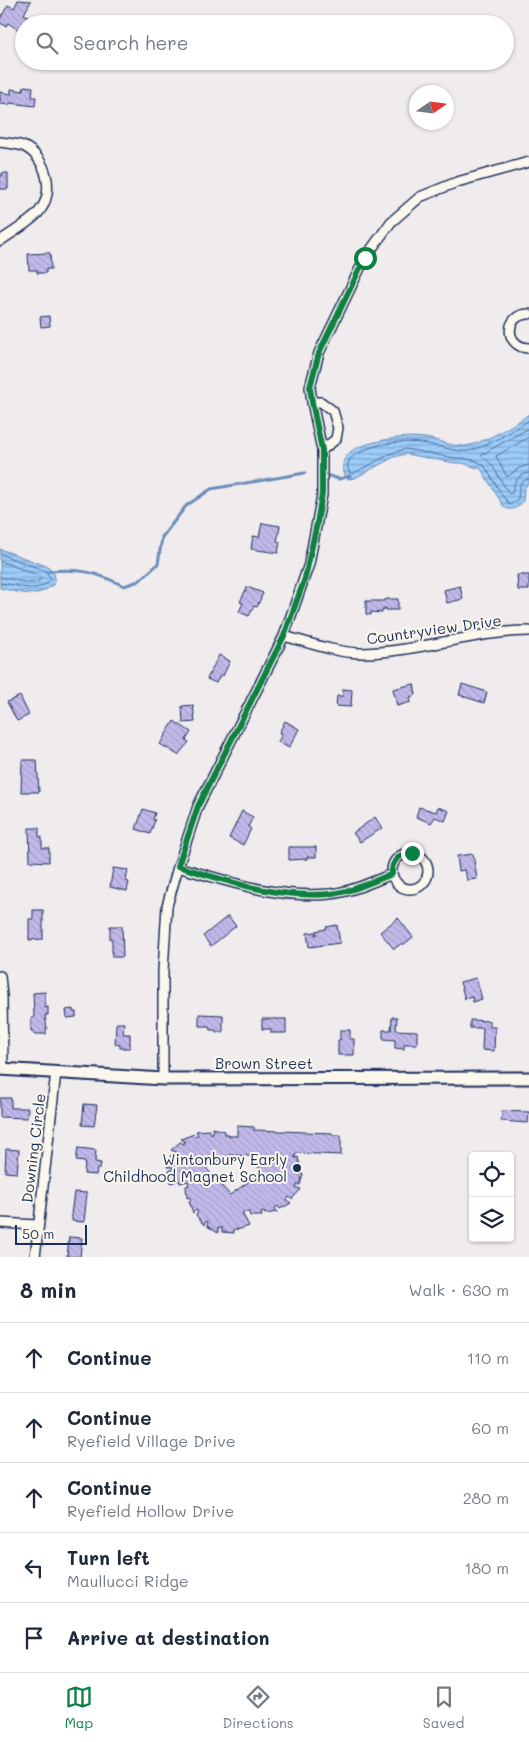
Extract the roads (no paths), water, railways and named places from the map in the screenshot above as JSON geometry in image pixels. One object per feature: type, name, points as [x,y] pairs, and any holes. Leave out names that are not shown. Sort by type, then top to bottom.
[{"type":"street","points":[[0,142],[22,146],[33,153],[42,164],[47,178],[47,191],[38,213],[0,241]]},
{"type":"street","points":[[164,1079],[165,940],[168,906],[178,866],[198,806],[284,636],[309,564],[322,494],[322,450],[310,387],[319,353],[365,258],[391,222],[420,197],[457,182],[529,162]]},
{"type":"street","points":[[529,314],[522,314],[517,317],[513,321],[510,331],[518,346],[529,348]]},
{"type":"street","points":[[312,402],[322,402],[333,411],[338,428],[336,439],[322,450]]},
{"type":"street","name":"Countryview Drive","points":[[284,636],[340,651],[361,653],[393,651],[484,635],[529,631]]},
{"type":"street","points":[[407,853],[421,856],[428,868],[427,879],[414,889],[402,887],[394,880],[392,874],[395,860],[402,854],[407,853]]},
{"type":"street","points":[[178,866],[261,891],[306,894],[330,894],[367,884],[392,874]]},
{"type":"street","points":[[0,976],[2,996],[2,1069]]},
{"type":"street","name":"Brown Street","points":[[2,1069],[164,1079],[529,1078]]},
{"type":"street","name":"Downing Circle","points":[[35,1257],[37,1225],[56,1072]]},
{"type":"street","points":[[0,1223],[37,1225]]},
{"type":"water","points":[[529,414],[529,482],[524,489],[523,501],[514,508],[504,507],[481,469],[462,463],[406,454],[394,457],[355,478],[348,479],[344,472],[343,463],[347,455],[356,448],[367,444],[393,438],[416,437],[448,444],[471,445],[498,433]]},
{"type":"water","points":[[0,549],[49,567],[54,573],[55,583],[42,592],[29,594],[0,588]]},
{"type":"waterway","points":[[49,571],[70,570],[88,572],[105,577],[124,586],[139,581],[158,564],[162,537],[186,506],[211,489],[305,473]]},
{"type":"waterway","points":[[329,476],[339,479],[350,476]]},
{"type":"place","name":"Wintonbury Early Childhood Magnet School","points":[[297,1168]]}]
